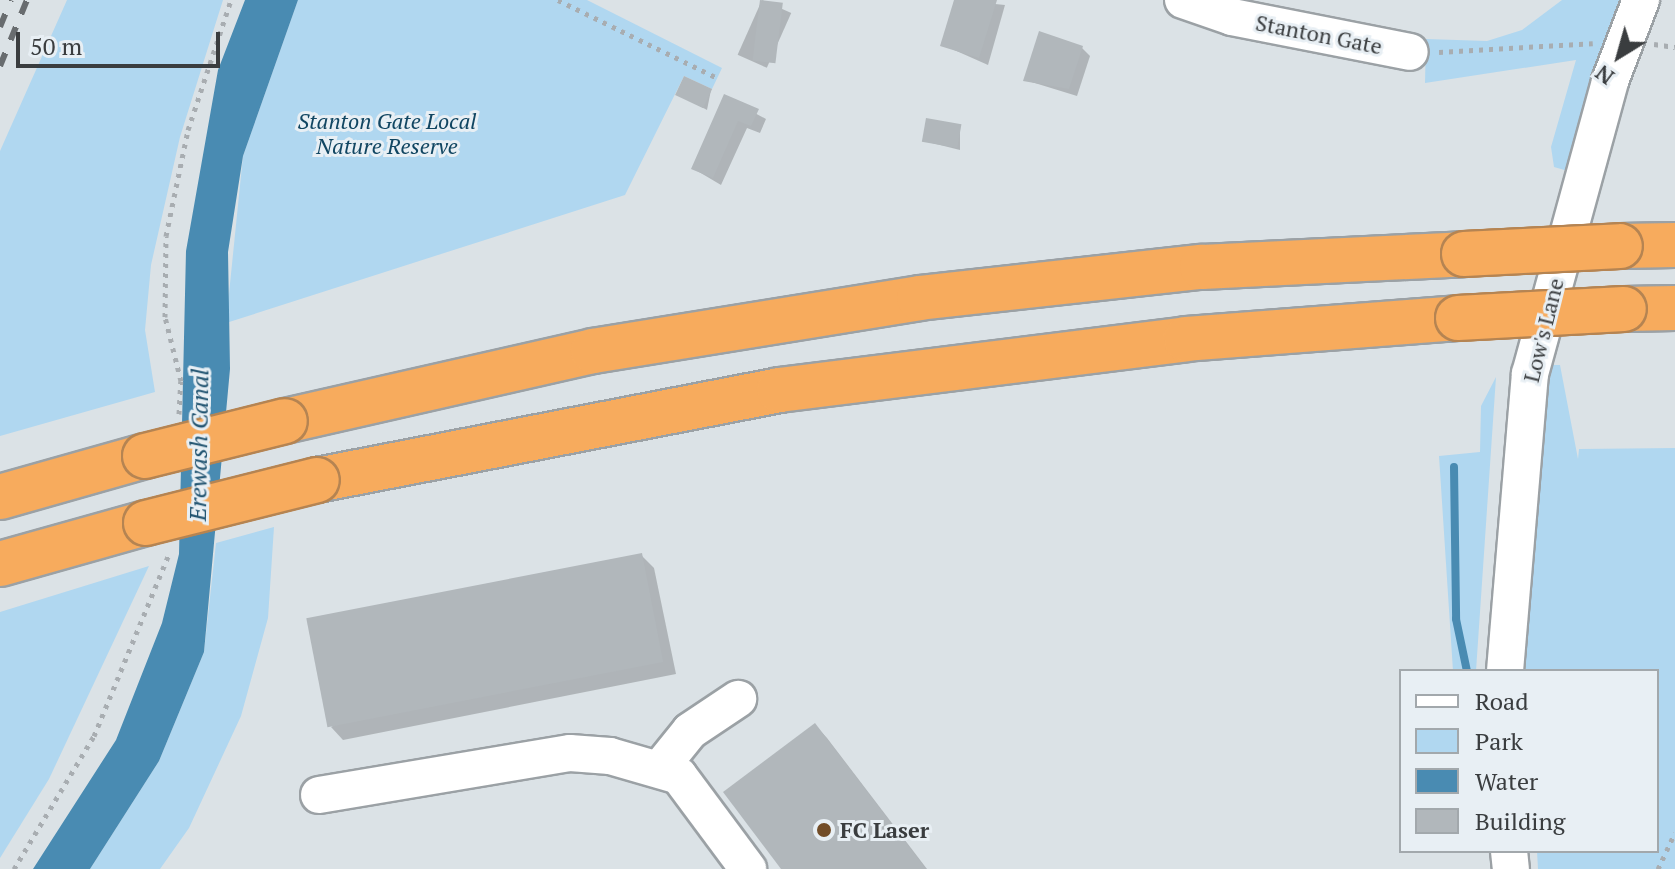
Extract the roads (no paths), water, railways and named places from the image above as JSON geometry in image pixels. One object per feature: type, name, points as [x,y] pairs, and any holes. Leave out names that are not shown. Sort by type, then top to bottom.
[{"type":"highway","points":[[0,497],[285,421],[593,351],[919,298],[1202,267],[1675,245]]},
{"type":"highway","points":[[0,564],[317,480],[779,390],[1186,339],[1458,318],[1675,308]]},
{"type":"street","name":"Stanton Gate","points":[[1183,0],[1232,17],[1410,52]]},
{"type":"street","name":"Low's Lane","points":[[1505,669],[1530,374],[1624,40],[1641,0]]},
{"type":"street","points":[[661,767],[690,731],[738,699]]},
{"type":"street","points":[[319,795],[570,753],[661,767],[679,776],[748,869]]},
{"type":"water","name":"Erewash Canal","points":[[245,0],[298,0],[243,156],[228,252],[230,369],[204,652],[159,761],[90,869],[33,869],[116,740],[162,623],[179,554],[186,251],[218,70]]},
{"type":"waterway","points":[[1454,467],[1456,619],[1467,669]]},
{"type":"railway","points":[[0,27],[11,0]]},
{"type":"railway","points":[[0,66],[27,0]]},
{"type":"place","name":"FC Laser","points":[[824,830]]},
{"type":"park label","name":"Stanton Gate Local Nature Reserve","points":[[387,132]]}]
